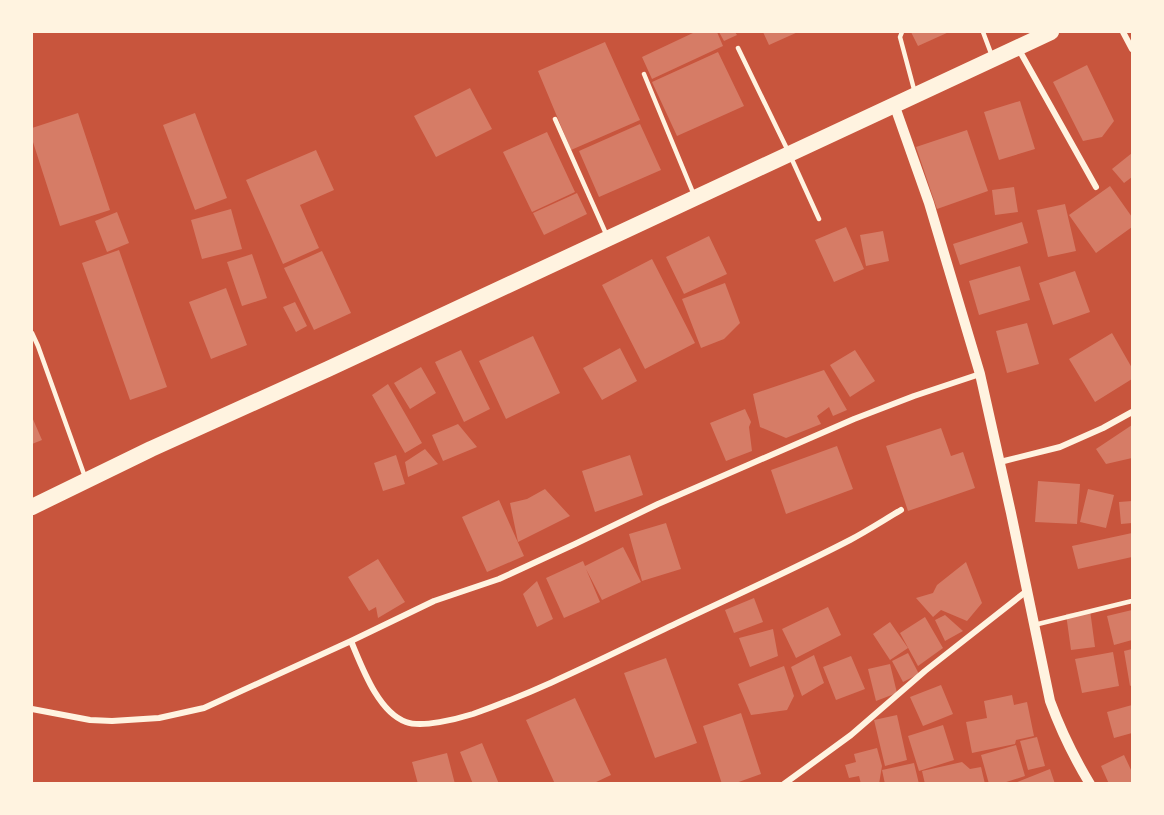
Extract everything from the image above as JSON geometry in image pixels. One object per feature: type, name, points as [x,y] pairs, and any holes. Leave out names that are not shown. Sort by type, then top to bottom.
[{"type":"highway","points":[[32,507],[151,449],[339,364],[1051,32]]},
{"type":"street","points":[[1123,32],[1132,49]]},
{"type":"street","points":[[1018,47],[1096,187]]},
{"type":"street","points":[[894,104],[929,203],[980,374],[1050,701],[1071,753],[1090,783]]},
{"type":"street","points":[[32,709],[90,720],[112,721],[147,719],[204,708],[434,601],[499,579],[658,504],[812,437],[904,400],[980,374]]},
{"type":"street","points":[[1000,462],[1060,447],[1132,412]]},
{"type":"street","points":[[351,641],[367,677],[381,701],[390,711],[405,722],[416,725],[430,724],[471,714],[567,675],[852,539],[901,510]]},
{"type":"street","points":[[787,783],[851,735],[925,671],[1028,590]]},
{"type":"lane","points":[[902,32],[900,37],[915,94]]},
{"type":"lane","points":[[983,32],[993,58]]},
{"type":"lane","points":[[738,48],[819,219]]},
{"type":"lane","points":[[644,74],[695,198]]},
{"type":"lane","points":[[555,119],[608,238]]},
{"type":"lane","points":[[32,333],[87,481]]},
{"type":"lane","points":[[1035,625],[1132,601]]},
{"type":"building","points":[[695,32],[717,32],[723,46],[652,79],[642,57]]},
{"type":"building","points":[[719,32],[735,32],[737,35],[724,41]]},
{"type":"building","points":[[763,32],[798,32],[769,45]]},
{"type":"building","points":[[911,32],[949,32],[918,46]]},
{"type":"building","points":[[605,42],[640,120],[571,150],[538,71]]},
{"type":"building","points":[[718,52],[744,106],[677,136],[652,82]]},
{"type":"building","points":[[1087,65],[1114,121],[1102,137],[1083,141],[1053,82]]},
{"type":"building","points":[[470,88],[492,129],[436,157],[414,116]]},
{"type":"building","points":[[1020,101],[1035,149],[999,160],[984,112]]},
{"type":"building","points":[[78,113],[110,210],[60,226],[32,139],[32,128]]},
{"type":"building","points":[[195,113],[227,198],[195,210],[163,125]]},
{"type":"building","points":[[640,124],[661,170],[599,197],[579,151]]},
{"type":"building","points":[[967,130],[988,191],[937,209],[916,147]]},
{"type":"building","points":[[547,132],[575,192],[532,212],[503,152]]},
{"type":"building","points":[[316,150],[334,190],[300,205],[319,248],[283,264],[246,180]]},
{"type":"building","points":[[1132,153],[1132,177],[1124,183],[1112,169]]},
{"type":"building","points":[[1110,186],[1132,217],[1132,227],[1096,253],[1069,215]]},
{"type":"building","points":[[1014,187],[1018,212],[995,215],[992,190]]},
{"type":"building","points":[[577,193],[587,214],[544,235],[533,213]]},
{"type":"building","points":[[1065,204],[1076,251],[1048,257],[1037,210]]},
{"type":"building","points":[[231,209],[242,249],[202,259],[191,220]]},
{"type":"building","points":[[117,212],[129,243],[107,252],[95,221]]},
{"type":"building","points":[[1022,222],[1028,243],[960,265],[953,244]]},
{"type":"building","points":[[846,227],[864,269],[834,282],[815,240]]},
{"type":"building","points":[[883,231],[889,261],[866,266],[860,235]]},
{"type":"building","points":[[709,236],[727,274],[684,294],[666,257]]},
{"type":"building","points":[[119,250],[167,387],[130,400],[82,263]]},
{"type":"building","points":[[322,251],[351,313],[314,330],[284,268]]},
{"type":"building","points":[[252,254],[267,298],[242,306],[227,262]]},
{"type":"building","points":[[652,259],[695,343],[645,369],[602,285]]},
{"type":"building","points":[[1020,266],[1030,300],[979,315],[969,281]]},
{"type":"building","points":[[1075,271],[1090,312],[1053,325],[1039,283]]},
{"type":"building","points":[[725,283],[740,323],[724,339],[701,348],[682,299]]},
{"type":"building","points":[[226,288],[247,345],[211,359],[189,302]]},
{"type":"building","points":[[295,302],[307,326],[296,332],[283,307]]},
{"type":"building","points":[[1027,323],[1039,364],[1007,373],[996,331]]},
{"type":"building","points":[[1112,333],[1132,368],[1132,379],[1095,402],[1069,359]]},
{"type":"building","points":[[533,336],[560,393],[506,419],[479,361]]},
{"type":"building","points":[[620,348],[637,381],[602,400],[583,368]]},
{"type":"building","points":[[461,350],[490,409],[464,422],[435,362]]},
{"type":"building","points":[[855,350],[875,381],[850,397],[830,365]]},
{"type":"building","points":[[421,367],[436,393],[410,409],[394,383]]},
{"type":"building","points":[[824,370],[847,410],[833,416],[829,407],[817,416],[821,424],[786,438],[760,427],[753,394]]},
{"type":"building","points":[[388,384],[422,443],[405,453],[372,395]]},
{"type":"building","points":[[745,409],[751,422],[749,427],[752,451],[726,461],[710,423]]},
{"type":"building","points":[[32,417],[42,440],[32,444]]},
{"type":"building","points":[[458,424],[477,447],[443,461],[432,435]]},
{"type":"building","points":[[1132,425],[1132,458],[1106,464],[1096,449]]},
{"type":"building","points":[[941,428],[951,456],[963,452],[975,488],[908,511],[886,446]]},
{"type":"building","points":[[837,446],[853,489],[786,514],[771,470]]},
{"type":"building","points":[[425,449],[438,464],[408,477],[405,462]]},
{"type":"building","points":[[396,455],[405,484],[383,491],[374,463]]},
{"type":"building","points":[[630,455],[643,495],[595,512],[582,471]]},
{"type":"building","points":[[1038,481],[1080,484],[1077,524],[1035,522]]},
{"type":"building","points":[[545,489],[570,516],[518,542],[510,503],[527,499]]},
{"type":"building","points":[[1088,489],[1114,495],[1106,528],[1080,522]]},
{"type":"building","points":[[499,500],[524,556],[487,572],[462,517]]},
{"type":"building","points":[[1132,501],[1132,523],[1121,524],[1119,502]]},
{"type":"building","points":[[666,523],[681,569],[642,581],[629,534]]},
{"type":"building","points":[[1132,533],[1132,557],[1078,569],[1072,546]]},
{"type":"building","points":[[623,547],[641,582],[602,600],[586,569],[600,602],[564,618],[546,578],[583,561],[585,566]]},
{"type":"building","points":[[378,559],[405,602],[378,618],[376,607],[369,611],[348,577]]},
{"type":"building","points":[[966,562],[982,603],[967,621],[941,610],[933,617],[916,598],[933,593],[937,585]]},
{"type":"building","points":[[537,581],[553,619],[537,627],[523,594]]},
{"type":"building","points":[[754,598],[763,622],[734,633],[725,610]]},
{"type":"building","points":[[828,607],[841,635],[796,658],[782,629]]},
{"type":"building","points":[[1090,610],[1095,647],[1071,650],[1066,614]]},
{"type":"building","points":[[1132,610],[1132,640],[1114,645],[1107,616]]},
{"type":"building","points":[[945,615],[963,631],[945,641],[935,620]]},
{"type":"building","points":[[925,617],[943,648],[918,666],[900,633]]},
{"type":"building","points":[[890,622],[908,648],[890,660],[873,634]]},
{"type":"building","points":[[773,629],[778,656],[750,667],[739,638]]},
{"type":"building","points":[[1132,649],[1132,685],[1130,686],[1124,651]]},
{"type":"building","points":[[1113,652],[1119,686],[1082,693],[1075,659]]},
{"type":"building","points":[[908,653],[919,674],[903,682],[892,661]]},
{"type":"building","points":[[814,655],[824,683],[802,696],[791,667]]},
{"type":"building","points":[[851,656],[865,689],[836,700],[823,667]]},
{"type":"building","points":[[666,658],[697,743],[655,758],[624,673]]},
{"type":"building","points":[[890,664],[897,693],[876,701],[868,669]]},
{"type":"building","points":[[784,666],[794,696],[787,710],[751,715],[738,684]]},
{"type":"building","points":[[941,685],[953,714],[923,726],[910,697]]},
{"type":"building","points":[[1012,695],[1014,705],[1027,702],[1034,736],[1016,740],[1015,744],[972,753],[966,722],[987,718],[984,701]]},
{"type":"building","points":[[575,698],[611,775],[592,784],[555,784],[526,720]]},
{"type":"building","points":[[1132,705],[1132,733],[1114,738],[1107,712]]},
{"type":"building","points":[[741,713],[761,774],[733,784],[722,784],[703,726]]},
{"type":"building","points":[[897,715],[907,760],[885,766],[874,720]]},
{"type":"building","points":[[943,725],[954,760],[919,771],[908,736]]},
{"type":"building","points":[[1037,737],[1045,766],[1028,770],[1020,741]]},
{"type":"building","points":[[482,743],[499,784],[473,784],[460,752]]},
{"type":"building","points":[[1016,745],[1025,776],[1000,784],[989,784],[981,755]]},
{"type":"building","points":[[877,748],[882,766],[879,784],[861,784],[859,776],[849,778],[845,765],[856,762],[854,754]]},
{"type":"building","points":[[447,753],[455,784],[418,784],[412,762]]},
{"type":"building","points":[[1124,755],[1132,772],[1132,784],[1109,784],[1101,766]]},
{"type":"building","points":[[962,762],[970,769],[981,767],[985,784],[925,784],[922,771]]},
{"type":"building","points":[[914,763],[919,784],[885,784],[882,770]]},
{"type":"building","points":[[1050,769],[1055,784],[1015,784],[1015,783]]}]
